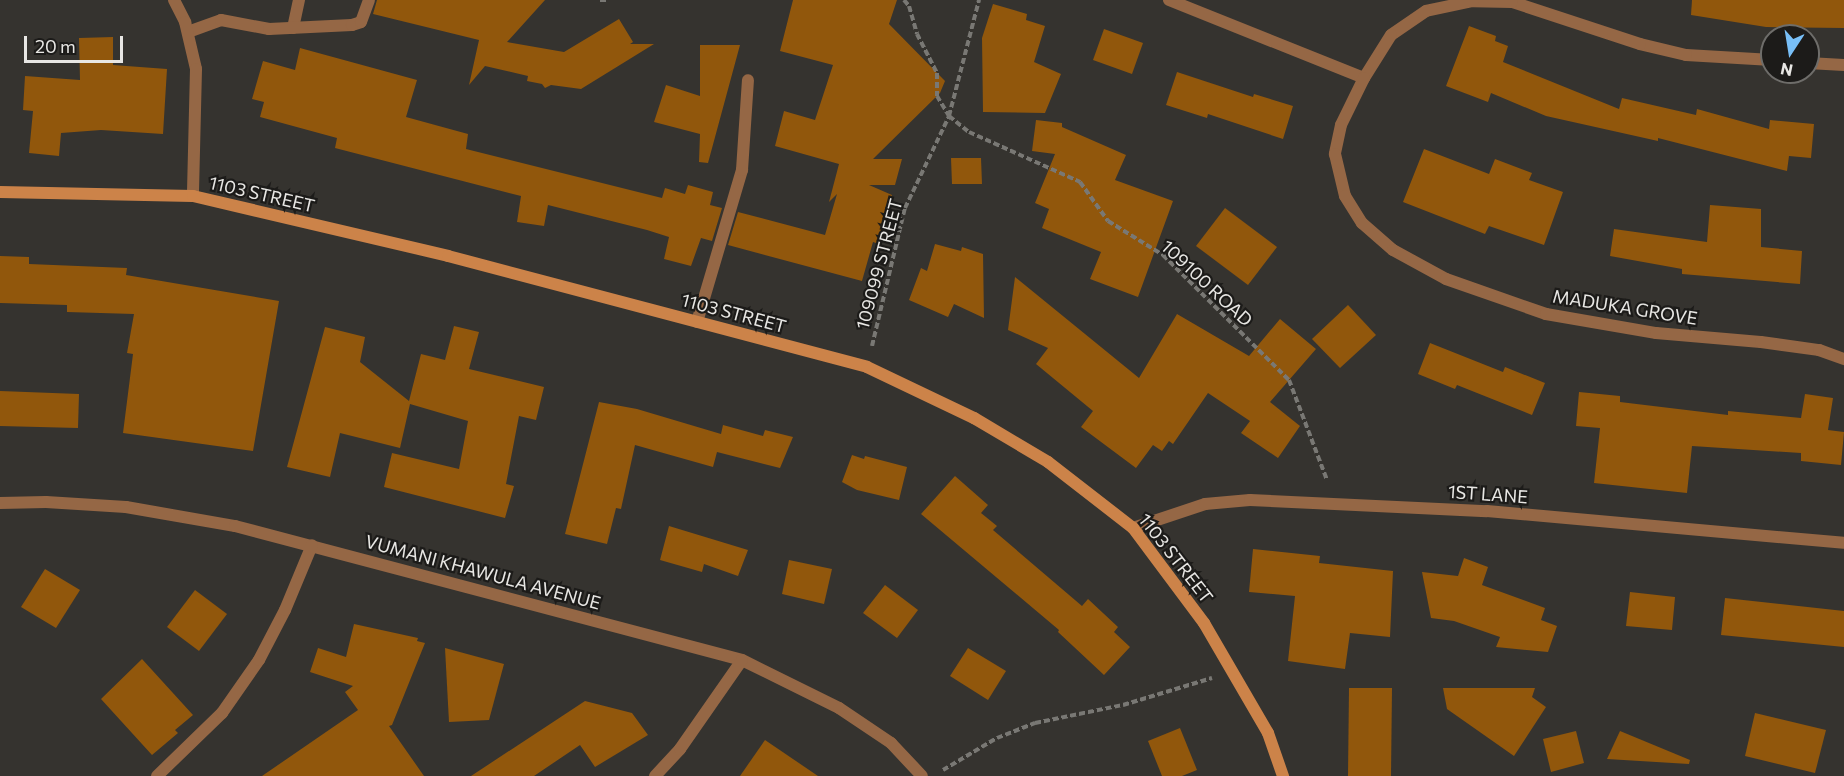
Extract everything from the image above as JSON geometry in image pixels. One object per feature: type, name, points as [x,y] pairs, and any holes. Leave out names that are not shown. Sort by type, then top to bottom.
[{"type":"street","points":[[174,0],[188,32],[196,69],[193,196]]},
{"type":"street","points":[[293,28],[299,0]]},
{"type":"street","points":[[188,32],[221,20],[269,29],[352,25],[361,22],[369,0]]},
{"type":"street","points":[[1168,0],[1364,78]]},
{"type":"street","name":"MADUKA GROVE","points":[[1760,59],[1674,52],[1640,44],[1512,1],[1473,1],[1426,11],[1391,35],[1364,78],[1341,125],[1335,154],[1344,196],[1362,223],[1393,250],[1446,279],[1546,314],[1656,333],[1761,342],[1819,350],[1844,358]]},
{"type":"street","points":[[1820,64],[1844,65]]},
{"type":"street","points":[[697,322],[742,170],[748,80]]},
{"type":"street","name":"1103 STREET","points":[[0,192],[193,196],[448,256],[867,367],[974,418],[1048,462],[1133,528],[1204,623],[1268,733],[1283,776]]},
{"type":"street","name":"1ST LANE","points":[[1133,528],[1204,504],[1250,500],[1487,511],[1844,543]]},
{"type":"street","name":"VUMANI KHAWULA AVENUE","points":[[0,503],[46,502],[126,507],[235,526],[742,660],[838,708],[891,743],[922,776]]},
{"type":"street","points":[[157,776],[222,713],[259,660],[285,610],[312,545]]},
{"type":"street","points":[[656,776],[680,749],[742,660]]},
{"type":"path","points":[[600,0],[607,0]]},
{"type":"path","name":"109100 ROAD","points":[[904,0],[909,6],[917,34],[937,73],[937,96],[949,116],[969,132],[1080,182],[1108,221],[1163,255],[1289,380],[1335,503]]},
{"type":"path","name":"109099 STREET","points":[[867,367],[905,208],[949,116],[979,0]]},
{"type":"path","points":[[941,771],[997,738],[1035,723],[1123,705],[1232,671]]},
{"type":"building","points":[[377,0],[545,0],[507,42],[564,52],[619,19],[633,42],[630,44],[654,44],[581,89],[551,85],[545,88],[542,84],[527,81],[528,76],[485,66],[469,85],[479,40],[373,14]]},
{"type":"building","points":[[793,0],[897,0],[889,24],[945,81],[940,93],[873,159],[902,159],[895,185],[869,185],[892,195],[879,244],[873,242],[862,281],[728,245],[738,212],[825,235],[837,194],[829,202],[839,164],[775,146],[784,111],[815,120],[833,65],[780,51]]},
{"type":"building","points":[[1692,0],[1844,0],[1844,28],[1820,28],[1820,24],[1760,24],[1760,26],[1691,15]]},
{"type":"building","points":[[993,4],[1027,14],[1026,20],[1045,26],[1034,62],[1061,74],[1045,113],[983,112],[982,38]]},
{"type":"building","points":[[1469,26],[1496,36],[1495,41],[1508,46],[1503,62],[1619,109],[1622,98],[1696,115],[1697,109],[1769,129],[1770,120],[1814,124],[1811,158],[1789,156],[1787,171],[1658,138],[1658,141],[1546,116],[1491,93],[1488,102],[1446,86]]},
{"type":"building","points":[[1104,29],[1143,43],[1132,74],[1093,60]]},
{"type":"building","points":[[113,37],[113,65],[167,69],[163,134],[101,130],[61,133],[59,156],[29,153],[33,111],[23,110],[25,76],[80,80],[79,38]]},
{"type":"building","points":[[700,45],[740,45],[708,163],[699,162],[700,134],[654,122],[666,85],[700,96]]},
{"type":"building","points":[[300,48],[417,80],[406,117],[468,134],[466,149],[662,198],[665,188],[685,194],[688,185],[713,192],[710,205],[722,208],[712,241],[701,238],[691,266],[664,259],[669,237],[647,230],[548,205],[544,226],[517,222],[521,196],[335,148],[337,138],[260,117],[264,102],[252,99],[263,61],[295,70]]},
{"type":"building","points":[[1177,72],[1253,97],[1254,94],[1293,106],[1283,139],[1208,114],[1207,118],[1166,105]]},
{"type":"building","points":[[1036,120],[1062,123],[1062,127],[1126,155],[1115,180],[1173,201],[1138,297],[1090,279],[1101,252],[1042,228],[1049,209],[1035,203],[1055,154],[1032,151]]},
{"type":"building","points":[[1424,149],[1489,174],[1495,159],[1532,173],[1529,180],[1563,192],[1544,245],[1489,226],[1485,234],[1403,202]]},
{"type":"building","points":[[951,158],[981,158],[982,184],[952,184]]},
{"type":"building","points":[[1710,205],[1761,209],[1761,247],[1802,251],[1800,284],[1682,274],[1682,269],[1610,256],[1614,229],[1707,242]]},
{"type":"building","points":[[1225,208],[1277,247],[1248,285],[1196,246]]},
{"type":"building","points":[[935,244],[961,251],[962,247],[983,254],[984,318],[954,304],[948,317],[909,300],[921,268],[927,271]]},
{"type":"building","points":[[0,256],[29,257],[29,264],[127,268],[126,275],[279,301],[253,451],[123,433],[133,354],[127,353],[134,314],[67,312],[67,305],[0,303]]},
{"type":"building","points":[[1015,277],[1139,378],[1177,314],[1249,356],[1280,319],[1316,349],[1270,402],[1300,426],[1278,458],[1241,433],[1250,421],[1208,393],[1173,444],[1169,441],[1162,451],[1153,445],[1136,468],[1081,427],[1093,411],[1036,364],[1048,348],[1008,330]]},
{"type":"building","points":[[1348,305],[1376,335],[1340,368],[1312,339]]},
{"type":"building","points":[[454,326],[479,332],[469,369],[544,387],[536,420],[519,416],[506,484],[514,486],[505,518],[384,487],[392,453],[459,469],[468,421],[410,404],[400,448],[340,433],[330,477],[287,467],[325,327],[365,337],[360,362],[409,401],[421,354],[445,360]]},
{"type":"building","points":[[1430,343],[1503,372],[1505,367],[1545,383],[1532,415],[1457,385],[1455,389],[1418,374]]},
{"type":"building","points":[[0,391],[79,394],[78,428],[0,426]]},
{"type":"building","points":[[1579,392],[1620,396],[1620,402],[1728,415],[1728,411],[1801,418],[1805,394],[1833,398],[1828,430],[1844,432],[1841,465],[1801,461],[1801,453],[1692,446],[1687,493],[1594,483],[1600,428],[1576,426]]},
{"type":"building","points":[[599,402],[637,409],[721,434],[723,425],[763,436],[765,430],[793,437],[780,468],[717,452],[713,467],[635,445],[621,509],[616,508],[607,544],[565,534]]},
{"type":"building","points":[[852,455],[907,467],[899,500],[857,490],[842,482]]},
{"type":"building","points":[[955,476],[988,505],[981,513],[997,526],[993,530],[1082,606],[1088,599],[1118,627],[1114,632],[1130,647],[1104,675],[1058,632],[1059,630],[921,514]]},
{"type":"building","points":[[669,526],[748,550],[738,576],[704,564],[702,572],[660,560]]},
{"type":"building","points":[[1253,549],[1320,556],[1319,563],[1393,571],[1390,637],[1350,633],[1345,669],[1288,661],[1295,596],[1249,592]]},
{"type":"building","points":[[1464,558],[1488,567],[1482,585],[1545,608],[1541,620],[1557,626],[1548,652],[1496,647],[1500,637],[1454,621],[1431,618],[1422,572],[1458,576]]},
{"type":"building","points":[[789,560],[832,569],[824,604],[782,594]]},
{"type":"building","points":[[45,569],[80,590],[56,628],[21,607]]},
{"type":"building","points":[[885,585],[918,610],[897,638],[863,613]]},
{"type":"building","points":[[195,590],[227,614],[199,651],[167,627]]},
{"type":"building","points":[[1630,592],[1675,597],[1672,630],[1626,626]]},
{"type":"building","points":[[1725,598],[1844,611],[1844,647],[1721,635]]},
{"type":"building","points":[[354,624],[418,638],[417,641],[425,643],[392,725],[389,726],[424,776],[262,776],[358,710],[345,692],[353,686],[310,672],[318,648],[346,657]]},
{"type":"building","points":[[445,648],[504,664],[489,720],[449,722]]},
{"type":"building","points":[[968,648],[1006,671],[988,700],[950,676]]},
{"type":"building","points":[[142,659],[193,715],[175,730],[178,733],[152,755],[101,699]]},
{"type":"building","points":[[1349,688],[1392,688],[1391,776],[1348,776]]},
{"type":"building","points":[[1443,688],[1535,688],[1532,697],[1546,707],[1514,756],[1447,709]]},
{"type":"building","points":[[585,701],[632,713],[648,735],[595,767],[580,745],[534,776],[471,776]]},
{"type":"building","points":[[1755,713],[1826,730],[1815,773],[1745,756]]},
{"type":"building","points":[[1180,728],[1197,770],[1182,776],[1162,776],[1148,741]]},
{"type":"building","points":[[1576,731],[1584,763],[1551,772],[1543,739]]},
{"type":"building","points":[[1620,731],[1690,760],[1689,764],[1607,759]]},
{"type":"building","points":[[765,740],[818,776],[740,776]]}]
